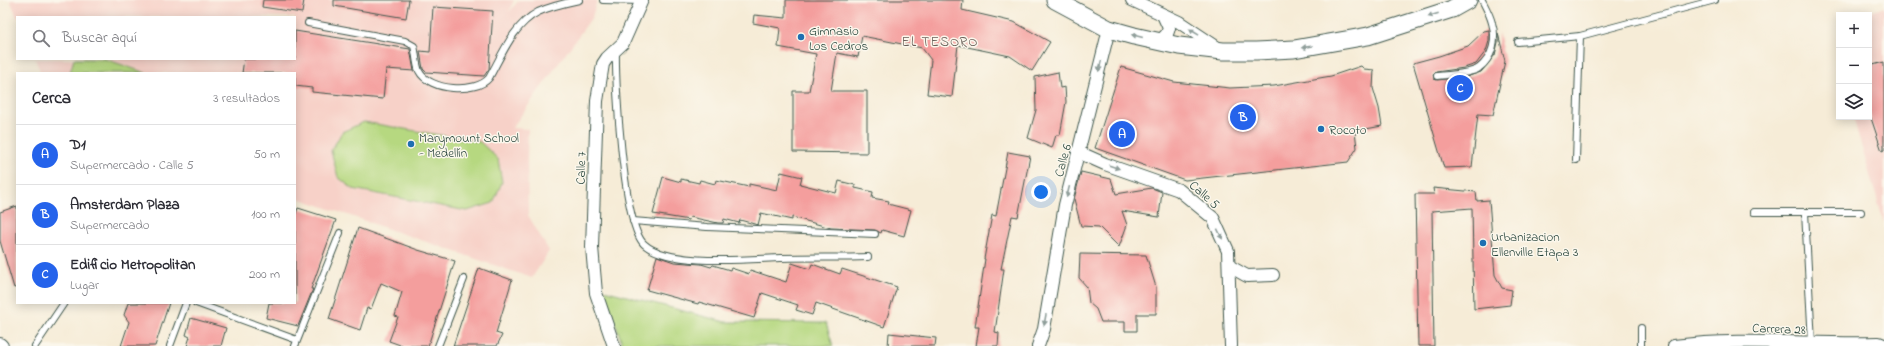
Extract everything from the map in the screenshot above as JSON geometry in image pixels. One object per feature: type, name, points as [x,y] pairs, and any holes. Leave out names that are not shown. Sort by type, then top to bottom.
[{"type":"main road","points":[[1055,0],[1109,28],[1159,42],[1223,51],[1294,49],[1336,43],[1368,36],[1452,9],[1468,0]]},
{"type":"street","points":[[1132,0],[1179,22],[1223,51]]},
{"type":"street","name":"Calle 7","points":[[614,346],[596,293],[592,247],[596,108],[600,74],[607,58],[616,50],[629,32],[642,1]]},
{"type":"street","points":[[1159,42],[1167,34],[1169,28],[1164,15]]},
{"type":"street","name":"Calle 6","points":[[1038,346],[1044,329],[1064,205],[1109,28]]},
{"type":"street","name":"Calle 5","points":[[1078,152],[1105,164],[1179,190],[1213,218],[1228,251],[1231,346]]},
{"type":"street","points":[[1229,266],[1247,276],[1273,275]]},
{"type":"street","name":"Carrera 28","points":[[1674,346],[1697,343],[1740,341],[1879,343],[1884,345]]},
{"type":"lane","points":[[308,23],[405,41],[414,46],[419,71],[426,79],[440,85],[454,88],[476,87],[484,84],[489,78],[514,32],[527,20],[537,12],[579,0]]},
{"type":"lane","points":[[603,0],[642,1]]},
{"type":"lane","points":[[1437,76],[1458,74],[1479,69],[1488,58],[1494,47],[1493,24],[1482,0]]},
{"type":"lane","points":[[1518,42],[1580,36],[1715,0]]},
{"type":"lane","points":[[1576,160],[1580,36]]},
{"type":"lane","points":[[616,50],[617,102],[627,191],[633,221],[643,243],[657,251],[700,260],[868,257]]},
{"type":"lane","points":[[1754,212],[1861,212]]},
{"type":"lane","points":[[1805,212],[1812,343]]},
{"type":"lane","points":[[633,221],[714,227],[875,234]]},
{"type":"lane","points":[[198,304],[296,343],[340,233]]},
{"type":"lane","points":[[438,346],[464,279]]},
{"type":"lane","points":[[35,346],[63,304]]},
{"type":"lane","points":[[170,346],[186,304]]},
{"type":"lane","points":[[1641,328],[1641,346]]},
{"type":"shaded area","name":"Marymount School - Medellín","points":[[10,0],[514,0],[509,12],[519,0],[597,0],[592,17],[512,128],[528,129],[528,215],[549,251],[532,278],[296,197],[296,72],[41,72],[35,60],[296,60],[296,16],[17,16]]},
{"type":"shaded area","points":[[1884,7],[1884,223],[1854,120],[1872,120],[1872,12]]},
{"type":"green space","points":[[74,60],[108,60],[143,72],[70,72]]},
{"type":"green space","points":[[364,122],[480,142],[498,159],[502,182],[493,203],[467,211],[353,189],[338,177],[331,151],[342,132]]},
{"type":"green space","points":[[604,290],[725,322],[826,323],[833,346],[623,346]]},
{"type":"building","points":[[263,0],[304,0],[302,13],[262,7]]},
{"type":"building","points":[[334,0],[409,0],[406,18],[334,6]]},
{"type":"building","points":[[786,0],[963,0],[962,10],[1014,22],[1050,42],[1032,71],[1010,56],[958,45],[952,97],[927,94],[931,60],[922,48],[862,36],[858,57],[837,53],[831,91],[867,91],[867,153],[793,152],[793,91],[809,91],[816,54],[778,47],[780,28],[753,23],[754,15],[786,18]]},
{"type":"building","points":[[433,7],[493,11],[489,69],[484,76],[426,72],[423,69],[420,51],[430,52]]},
{"type":"building","points":[[1489,30],[1489,41],[1486,51],[1476,64],[1464,68],[1436,72],[1433,74],[1434,79],[1437,80],[1466,77],[1481,72],[1495,55],[1498,42],[1498,33],[1505,61],[1493,115],[1478,114],[1472,167],[1444,168],[1413,63],[1468,46],[1484,31]]},
{"type":"building","points":[[296,31],[410,49],[414,71],[386,69],[383,99],[312,92],[312,88],[296,86],[296,72],[242,72],[244,60],[296,60]]},
{"type":"building","points":[[1884,62],[1884,150],[1882,151],[1872,120],[1872,65]]},
{"type":"building","points":[[1361,66],[1364,69],[1374,70],[1373,88],[1379,108],[1382,126],[1355,131],[1357,148],[1348,162],[1185,180],[1095,148],[1121,67],[1174,82],[1230,88],[1274,86],[1331,76]]},
{"type":"building","points":[[1058,72],[1060,88],[1065,87],[1066,102],[1060,135],[1056,135],[1052,148],[1028,138],[1036,110],[1035,77]]},
{"type":"building","points":[[1008,152],[1030,156],[1018,217],[1012,216],[1001,269],[1004,269],[995,332],[999,333],[998,346],[976,346],[979,327],[975,327],[984,259],[992,215],[996,216]]},
{"type":"building","points":[[781,172],[802,177],[800,184],[836,193],[839,181],[855,185],[855,188],[873,192],[872,198],[889,201],[888,204],[911,210],[904,236],[882,230],[881,233],[875,230],[831,228],[792,217],[792,220],[761,213],[758,225],[740,220],[739,223],[724,219],[723,223],[718,223],[690,217],[689,220],[653,214],[663,177],[681,182],[681,179],[699,183],[700,180],[715,184],[716,180],[749,187],[749,184],[777,190]]},
{"type":"building","points":[[1081,172],[1111,179],[1116,194],[1152,188],[1162,192],[1159,217],[1122,211],[1127,225],[1119,247],[1099,227],[1081,226],[1074,199]]},
{"type":"building","name":"Urbanizacion Ellenville Etapa 3","points":[[1433,188],[1476,192],[1477,201],[1489,200],[1495,275],[1502,288],[1512,290],[1510,305],[1474,309],[1472,208],[1432,211],[1434,346],[1418,346],[1415,194],[1434,194]]},
{"type":"building","points":[[16,206],[16,287],[14,288],[0,241],[0,212]]},
{"type":"building","points":[[298,208],[336,220],[311,289],[313,289],[298,326],[266,318],[269,304],[296,304],[296,213]]},
{"type":"building","points":[[358,228],[418,250],[455,261],[428,346],[403,346],[389,341],[398,317],[395,316],[402,292],[381,283],[371,309],[367,308],[360,330],[329,319]]},
{"type":"building","points":[[1080,254],[1146,255],[1156,287],[1156,314],[1137,314],[1137,331],[1125,331],[1125,322],[1101,322],[1096,309],[1089,303],[1087,287],[1079,278]]},
{"type":"building","points":[[657,256],[674,262],[701,264],[711,267],[713,265],[730,270],[731,268],[749,274],[750,270],[786,282],[792,263],[810,269],[812,264],[840,274],[842,269],[897,287],[884,327],[816,303],[812,315],[796,310],[798,305],[762,293],[754,318],[699,302],[698,304],[647,290]]},
{"type":"building","points":[[479,268],[512,280],[496,333],[502,335],[497,346],[453,346]]},
{"type":"building","points":[[128,304],[169,304],[155,346],[121,346],[129,322],[124,315]]},
{"type":"building","points":[[191,318],[226,328],[221,346],[187,346],[190,337],[186,335]]},
{"type":"building","points":[[889,333],[936,338],[935,346],[888,346]]},
{"type":"place","name":"Gimnasio Los Cedros","points":[[801,37]]},
{"type":"place","name":"Edificio Metropolitan","points":[[1460,88]]},
{"type":"place","name":"Amsterdam Plaza","points":[[1243,117]]},
{"type":"place","name":"Rocoto","points":[[1321,129]]},
{"type":"place","name":"D1","points":[[1122,134]]},
{"type":"place","name":"Marymount School - Medellín","points":[[411,144]]},
{"type":"place","name":"Urbanizacion Ellenville Etapa 3","points":[[1483,243]]},
{"type":"district","name":"EL TESORO","points":[[940,41]]}]
